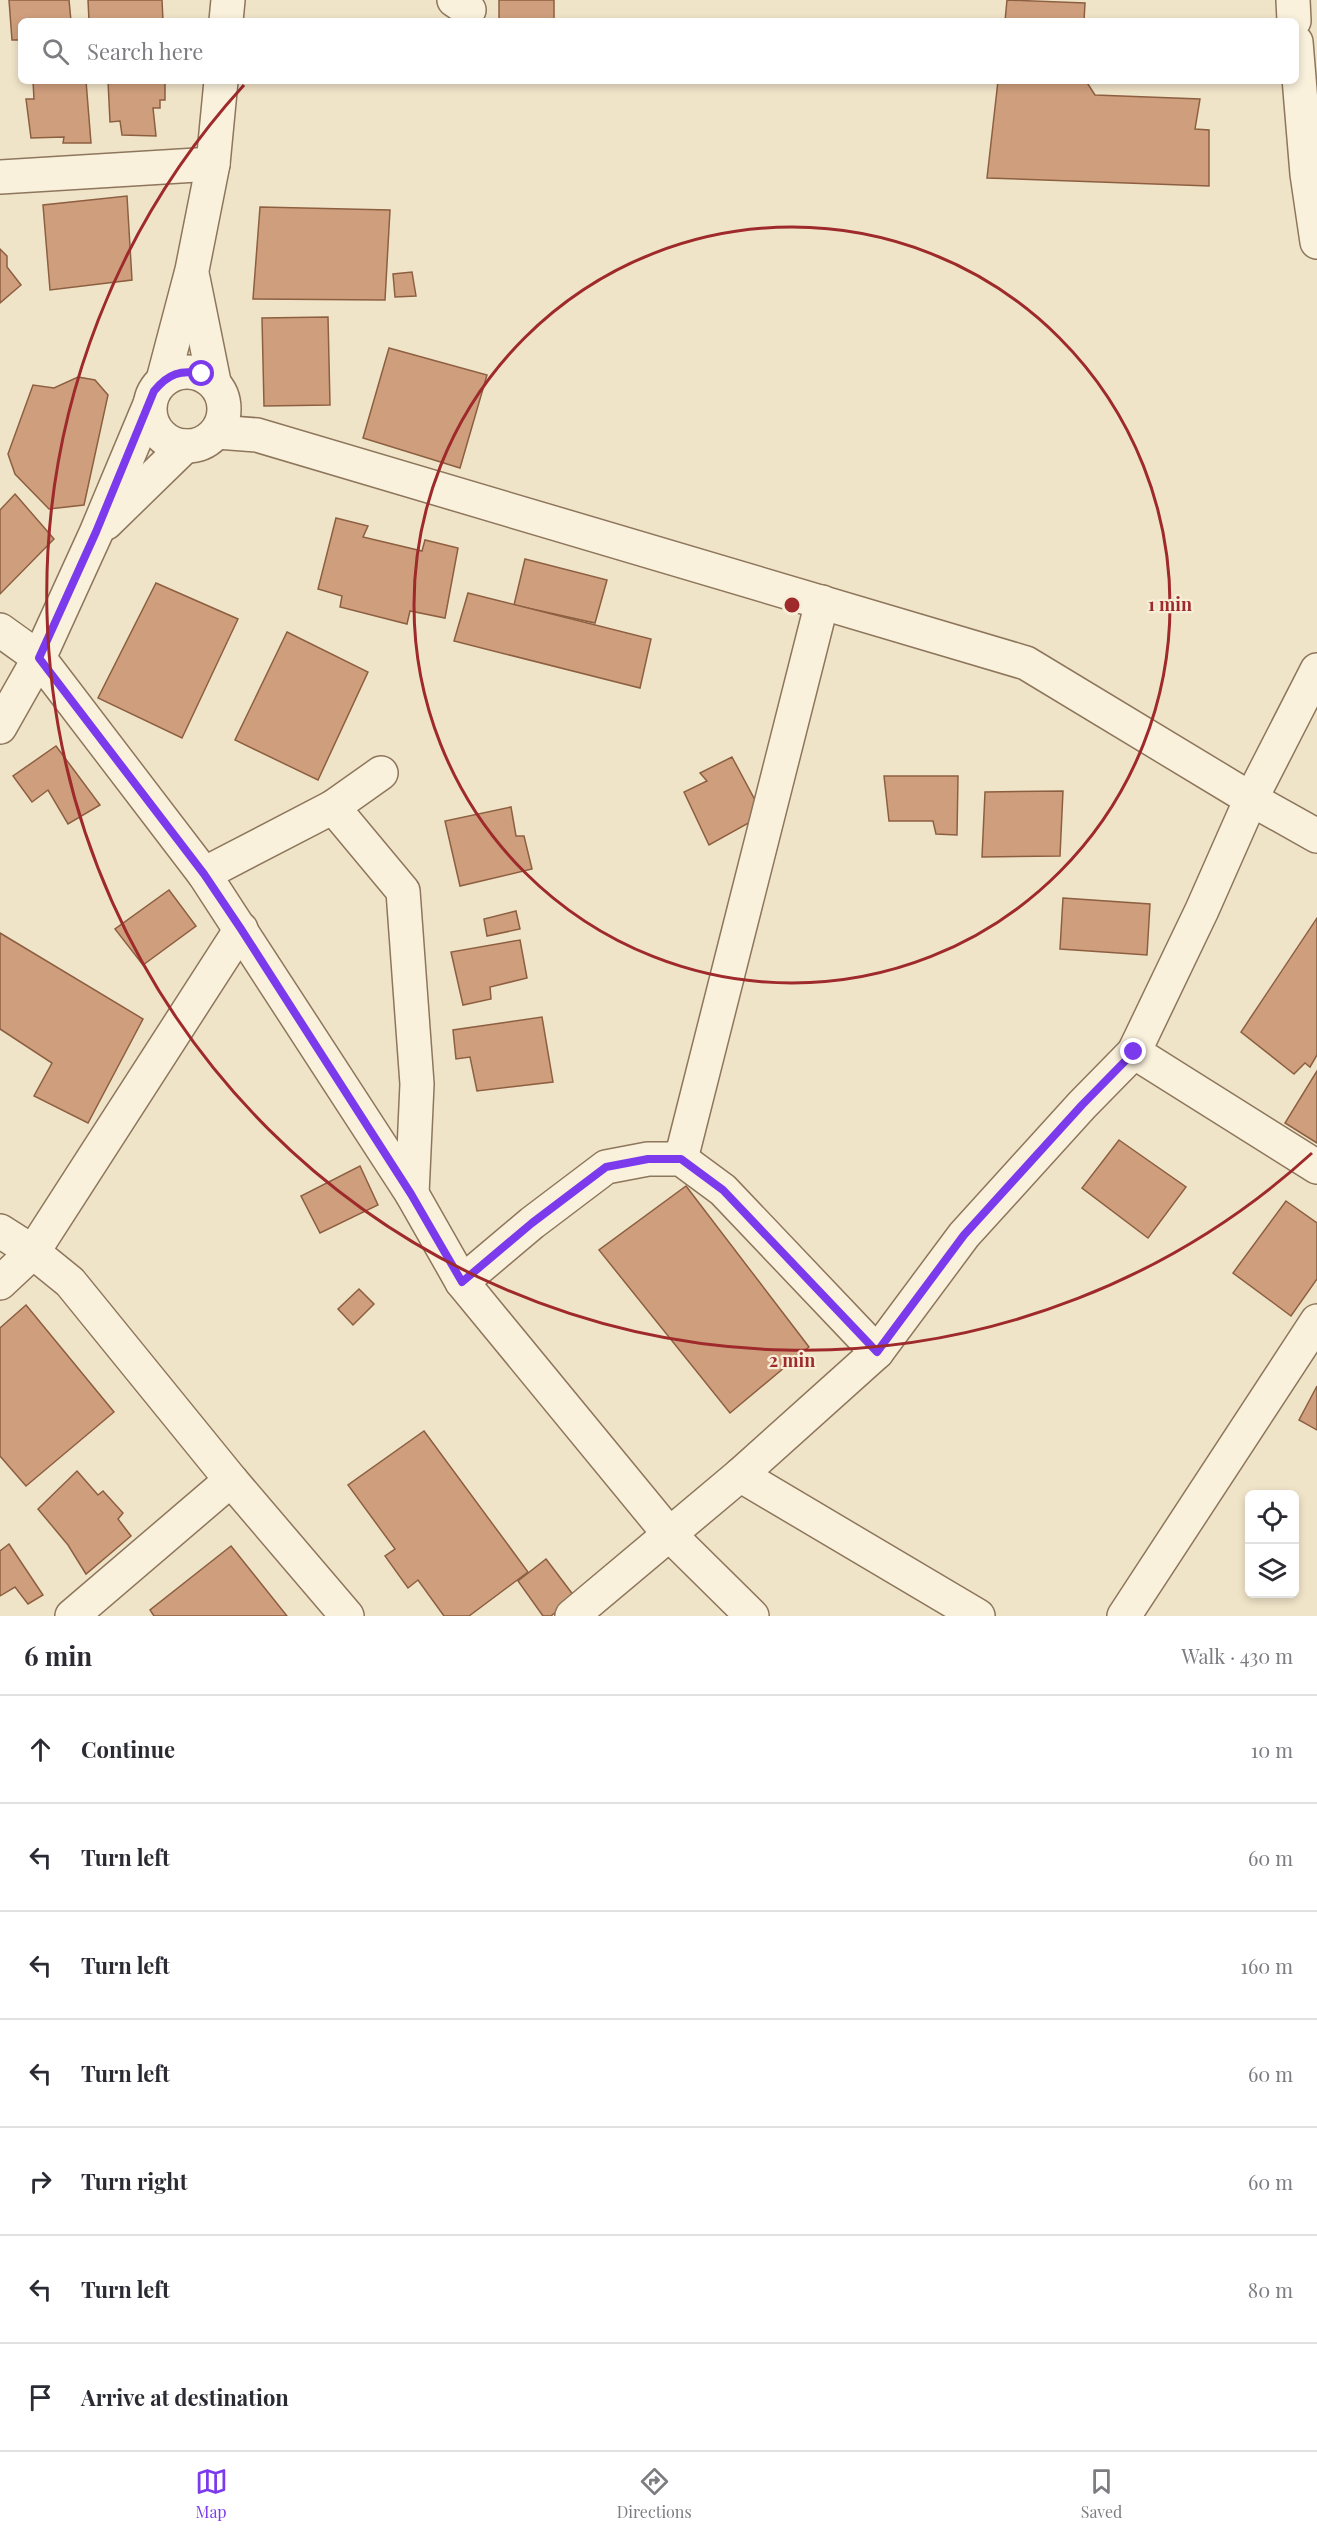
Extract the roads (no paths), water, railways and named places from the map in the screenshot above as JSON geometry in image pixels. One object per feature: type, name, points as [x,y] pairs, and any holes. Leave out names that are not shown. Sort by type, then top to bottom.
[{"type":"street","points":[[226,18],[228,0]]},
{"type":"street","points":[[1293,0],[1294,18]]},
{"type":"street","points":[[1299,78],[1307,174],[1317,242]]},
{"type":"street","points":[[0,727],[39,658],[156,392],[175,373],[189,371],[202,374],[214,382],[222,393],[226,407],[224,420],[207,442],[184,446],[166,440],[156,431],[151,418],[156,392],[192,270],[213,164],[221,84]]},
{"type":"street","points":[[0,177],[213,164]]},
{"type":"street","points":[[192,270],[214,382]]},
{"type":"street","points":[[217,432],[257,435],[1026,663],[1251,799],[1317,836]]},
{"type":"street","points":[[96,532],[184,446]]},
{"type":"street","points":[[681,1159],[822,602]]},
{"type":"street","points":[[0,630],[39,658],[204,874],[411,1194],[462,1282],[669,1535],[752,1616]]},
{"type":"street","points":[[572,1616],[740,1475],[877,1352],[964,1235],[1082,1105],[1134,1052],[1202,910],[1251,799],[1317,670]]},
{"type":"street","points":[[204,874],[333,807],[381,773]]},
{"type":"street","points":[[333,807],[403,891],[417,1083],[411,1194]]},
{"type":"street","points":[[0,1282],[33,1252],[241,929]]},
{"type":"street","points":[[1134,1052],[1317,1167]]},
{"type":"street","points":[[462,1282],[532,1223],[606,1167],[648,1159],[681,1159],[723,1190],[877,1352]]},
{"type":"street","points":[[0,1231],[33,1252],[70,1282],[231,1480],[347,1616]]},
{"type":"street","points":[[1124,1616],[1317,1321]]},
{"type":"street","points":[[740,1475],[978,1616]]},
{"type":"street","points":[[72,1616],[231,1480]]}]
